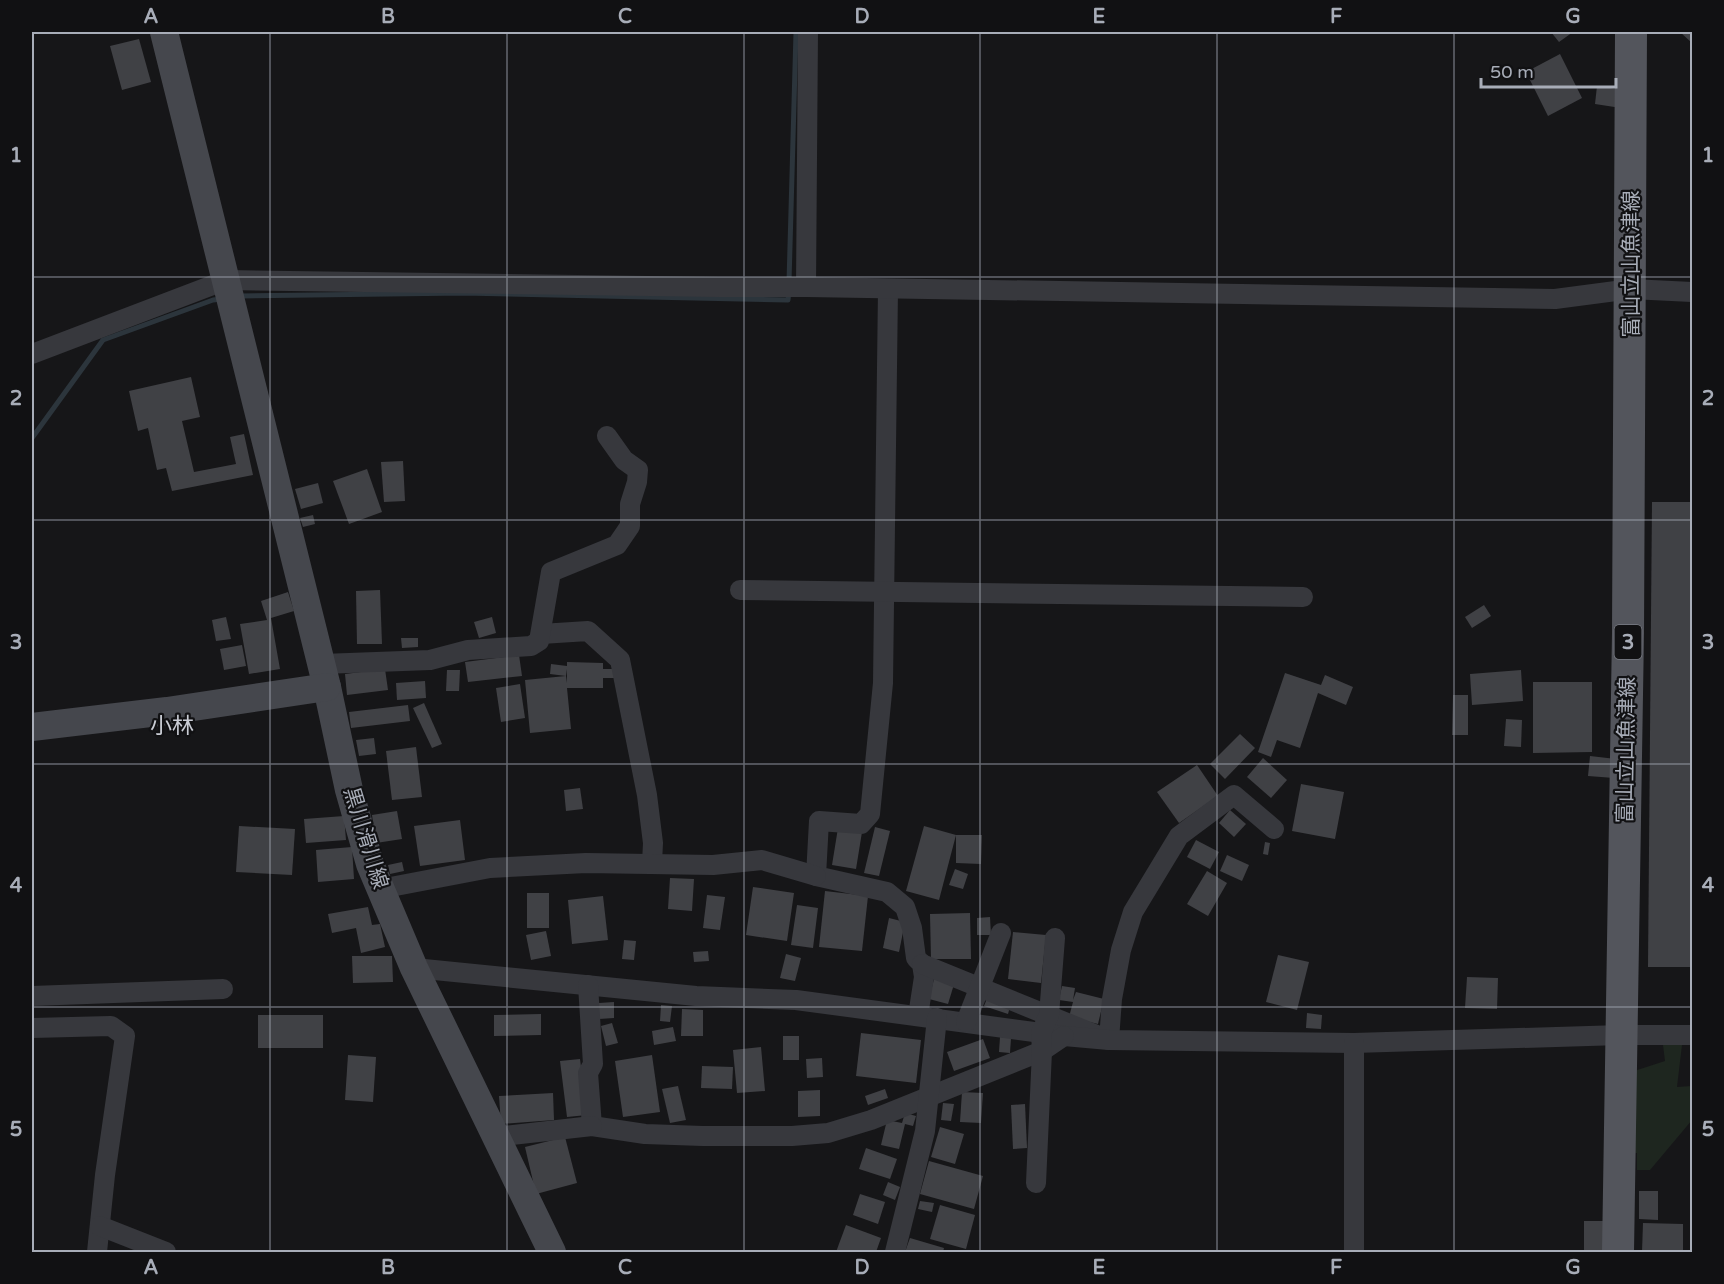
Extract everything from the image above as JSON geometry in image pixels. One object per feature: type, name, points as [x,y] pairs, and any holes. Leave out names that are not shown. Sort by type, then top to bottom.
[{"type":"main road","name":"黒川滑川線","points":[[165,32],[325,675],[349,790],[370,864],[414,968],[552,1252]]},
{"type":"main road","name":"富山立山魚津線","points":[[1618,1252],[1628,633],[1631,32]]},
{"type":"main road","points":[[32,728],[167,711],[325,675]]},
{"type":"street","points":[[806,287],[808,32]]},
{"type":"street","points":[[32,354],[226,280],[1555,299],[1631,289],[1692,292]]},
{"type":"street","points":[[816,876],[819,821],[861,824],[870,814],[883,683],[888,289]]},
{"type":"street","points":[[325,675],[430,660],[468,650],[531,646],[539,641],[551,572],[617,545],[630,526],[630,504],[638,470],[624,460],[607,436]]},
{"type":"street","points":[[740,590],[1303,597]]},
{"type":"street","points":[[541,634],[588,631],[620,660],[646,795],[653,843],[652,863]]},
{"type":"street","points":[[1109,1040],[1112,999],[1121,950],[1133,912],[1179,836],[1234,795],[1274,829]]},
{"type":"street","points":[[380,889],[490,868],[586,863],[713,865],[762,860],[816,876],[887,892],[905,906],[912,928],[916,958],[922,964],[979,988],[1044,1033],[1109,1040]]},
{"type":"street","points":[[966,1022],[1001,933]]},
{"type":"street","points":[[1036,1183],[1044,1033],[1055,938]]},
{"type":"street","points":[[895,1252],[924,1131],[928,1097],[928,1017],[922,964]]},
{"type":"street","points":[[414,968],[696,996],[796,1000],[1109,1040],[1354,1043],[1692,1035]]},
{"type":"street","points":[[588,985],[593,1064],[588,1073],[592,1126]]},
{"type":"street","points":[[32,996],[223,989]]},
{"type":"street","points":[[32,1028],[111,1026],[125,1036],[105,1174],[97,1252]]},
{"type":"street","points":[[495,1137],[592,1126],[645,1134],[704,1136],[792,1136],[828,1133],[871,1120],[928,1097],[1044,1033]]},
{"type":"street","points":[[1354,1043],[1354,1252]]},
{"type":"street","points":[[100,1226],[166,1252]]},
{"type":"shaded area","points":[[1663,1045],[1682,1045],[1677,1087],[1692,1086],[1692,1120],[1650,1170],[1637,1170],[1637,1153],[1628,1154],[1628,1073],[1665,1061]]},
{"type":"building","points":[[1551,32],[1573,32],[1559,42]]},
{"type":"building","points":[[1680,32],[1692,32],[1692,43]]},
{"type":"building","points":[[139,39],[151,82],[122,90],[110,46]]},
{"type":"building","points":[[1560,54],[1582,98],[1548,116],[1526,72]]},
{"type":"building","points":[[1597,86],[1624,90],[1621,108],[1595,104]]},
{"type":"building","points":[[191,377],[200,417],[182,421],[194,472],[236,464],[230,437],[244,434],[253,475],[172,491],[166,468],[157,470],[148,428],[138,431],[129,391]]},
{"type":"building","points":[[403,461],[405,501],[384,502],[381,462]]},
{"type":"building","points":[[367,469],[382,512],[349,524],[333,481]]},
{"type":"building","points":[[318,483],[323,503],[301,509],[295,489]]},
{"type":"building","points":[[1652,502],[1692,502],[1692,967],[1648,967]]},
{"type":"building","points":[[313,515],[315,524],[303,527],[300,518]]},
{"type":"building","points":[[380,590],[382,644],[357,644],[356,591]]},
{"type":"building","points":[[288,592],[294,611],[271,618],[280,669],[249,674],[240,624],[267,620],[261,601]]},
{"type":"building","points":[[1484,605],[1491,616],[1472,628],[1465,617]]},
{"type":"building","points":[[226,617],[231,639],[216,641],[212,620]]},
{"type":"building","points":[[492,617],[496,633],[479,638],[474,622]]},
{"type":"building","points":[[401,638],[418,638],[418,647],[402,648]]},
{"type":"building","points":[[242,645],[246,666],[224,670],[220,649]]},
{"type":"building","points":[[519,655],[522,676],[468,682],[465,662]]},
{"type":"building","points":[[567,662],[603,663],[603,669],[615,669],[615,678],[603,678],[603,688],[567,688],[571,729],[530,733],[525,680],[566,676],[550,674],[551,664],[567,666]]},
{"type":"building","points":[[385,669],[388,690],[347,695],[345,674]]},
{"type":"building","points":[[447,670],[460,670],[459,691],[446,691]]},
{"type":"building","points":[[1521,670],[1523,701],[1472,705],[1470,674]]},
{"type":"building","points":[[1285,673],[1321,685],[1325,675],[1353,687],[1346,705],[1318,693],[1300,748],[1277,740],[1271,757],[1258,752]]},
{"type":"building","points":[[425,681],[426,698],[397,700],[396,683]]},
{"type":"building","points":[[1533,682],[1592,682],[1592,752],[1533,753]]},
{"type":"building","points":[[520,684],[525,718],[501,722],[496,688]]},
{"type":"building","points":[[1453,695],[1468,695],[1468,735],[1452,735]]},
{"type":"building","points":[[424,703],[442,744],[432,748],[413,708]]},
{"type":"building","points":[[408,705],[410,721],[351,728],[349,712]]},
{"type":"building","points":[[1506,719],[1522,720],[1521,747],[1504,746]]},
{"type":"building","points":[[1240,734],[1255,748],[1225,779],[1210,764]]},
{"type":"building","points":[[374,738],[376,754],[359,756],[356,740]]},
{"type":"building","points":[[416,747],[422,797],[392,800],[386,751]]},
{"type":"building","points":[[1590,756],[1616,759],[1614,778],[1588,776]]},
{"type":"building","points":[[1263,758],[1287,780],[1271,798],[1247,777]]},
{"type":"building","points":[[1197,765],[1218,796],[1179,823],[1157,792]]},
{"type":"building","points":[[1301,784],[1344,792],[1335,839],[1292,831]]},
{"type":"building","points":[[580,788],[583,809],[566,811],[564,790]]},
{"type":"building","points":[[1230,810],[1246,824],[1234,837],[1219,823]]},
{"type":"building","points":[[397,811],[402,839],[376,843],[372,815]]},
{"type":"building","points":[[344,816],[346,840],[306,843],[304,819]]},
{"type":"building","points":[[460,820],[465,860],[420,866],[414,826]]},
{"type":"building","points":[[239,826],[295,829],[292,875],[236,872]]},
{"type":"building","points":[[924,826],[956,835],[939,900],[906,891]]},
{"type":"building","points":[[875,827],[890,831],[879,876],[864,873]]},
{"type":"building","points":[[838,828],[862,832],[856,869],[832,865]]},
{"type":"building","points":[[956,835],[982,835],[981,864],[956,863]]},
{"type":"building","points":[[1196,840],[1219,852],[1210,869],[1187,857]]},
{"type":"building","points":[[1265,842],[1270,843],[1268,855],[1263,854]]},
{"type":"building","points":[[352,847],[354,879],[318,882],[316,850]]},
{"type":"building","points":[[1227,855],[1249,865],[1242,881],[1220,871]]},
{"type":"building","points":[[402,862],[404,871],[390,874],[388,865]]},
{"type":"building","points":[[955,869],[968,874],[963,889],[949,885]]},
{"type":"building","points":[[1207,871],[1227,883],[1208,916],[1187,904]]},
{"type":"building","points":[[670,878],[694,879],[692,911],[668,909]]},
{"type":"building","points":[[753,887],[794,893],[787,941],[746,935]]},
{"type":"building","points":[[825,891],[868,896],[862,951],[819,947]]},
{"type":"building","points":[[527,893],[549,893],[549,928],[527,928]]},
{"type":"building","points":[[707,895],[725,897],[720,930],[703,928]]},
{"type":"building","points":[[603,896],[608,940],[572,944],[568,900]]},
{"type":"building","points":[[797,905],[818,908],[813,948],[791,945]]},
{"type":"building","points":[[368,907],[372,925],[380,924],[385,947],[361,953],[356,928],[332,933],[328,914]]},
{"type":"building","points":[[970,913],[971,959],[931,959],[930,914]]},
{"type":"building","points":[[990,917],[991,935],[977,935],[977,918]]},
{"type":"building","points":[[889,918],[905,922],[899,952],[883,948]]},
{"type":"building","points":[[546,931],[551,956],[531,960],[526,935]]},
{"type":"building","points":[[1013,932],[1046,935],[1041,983],[1008,979]]},
{"type":"building","points":[[624,940],[636,941],[634,960],[622,959]]},
{"type":"building","points":[[708,951],[709,961],[694,962],[693,952]]},
{"type":"building","points":[[786,954],[801,958],[795,981],[780,978]]},
{"type":"building","points":[[1278,955],[1309,962],[1297,1010],[1266,1002]]},
{"type":"building","points":[[352,956],[392,956],[393,982],[353,983]]},
{"type":"building","points":[[935,975],[955,981],[948,1004],[929,999]]},
{"type":"building","points":[[1467,977],[1498,978],[1497,1009],[1465,1008]]},
{"type":"building","points":[[1062,986],[1075,988],[1073,1000],[1076,992],[1104,999],[1098,1024],[1069,1017],[1073,1002],[1059,1000]]},
{"type":"building","points":[[988,996],[1011,1003],[1008,1014],[984,1006]]},
{"type":"building","points":[[614,1002],[614,1018],[599,1019],[599,1003]]},
{"type":"building","points":[[661,1005],[672,1006],[670,1022],[660,1021]]},
{"type":"building","points":[[682,1009],[703,1010],[703,1036],[681,1036]]},
{"type":"building","points":[[1307,1013],[1322,1015],[1321,1029],[1306,1028]]},
{"type":"building","points":[[541,1014],[541,1035],[494,1036],[494,1015]]},
{"type":"building","points":[[258,1015],[323,1015],[323,1048],[258,1048]]},
{"type":"building","points":[[612,1023],[618,1043],[606,1046],[601,1026]]},
{"type":"building","points":[[673,1027],[676,1041],[654,1045],[652,1031]]},
{"type":"building","points":[[861,1033],[921,1040],[916,1083],[856,1076]]},
{"type":"building","points":[[783,1036],[799,1036],[799,1060],[783,1060]]},
{"type":"building","points":[[1000,1037],[1011,1038],[1010,1053],[999,1052]]},
{"type":"building","points":[[983,1039],[990,1058],[954,1071],[947,1052]]},
{"type":"building","points":[[761,1047],[765,1091],[737,1093],[733,1050]]},
{"type":"building","points":[[348,1055],[376,1057],[373,1102],[345,1100]]},
{"type":"building","points":[[652,1055],[660,1112],[623,1117],[615,1061]]},
{"type":"building","points":[[822,1058],[823,1077],[807,1078],[806,1059]]},
{"type":"building","points":[[580,1059],[587,1115],[567,1117],[560,1061]]},
{"type":"building","points":[[702,1066],[733,1067],[732,1089],[701,1088]]},
{"type":"building","points":[[678,1086],[686,1120],[670,1123],[662,1089]]},
{"type":"building","points":[[885,1089],[888,1098],[868,1105],[865,1096]]},
{"type":"building","points":[[820,1090],[820,1116],[798,1117],[798,1091]]},
{"type":"building","points":[[962,1092],[983,1093],[981,1123],[960,1122]]},
{"type":"building","points":[[553,1093],[554,1120],[501,1124],[499,1096]]},
{"type":"building","points":[[943,1103],[954,1104],[951,1121],[941,1120]]},
{"type":"building","points":[[1025,1104],[1027,1148],[1013,1149],[1011,1105]]},
{"type":"building","points":[[905,1113],[916,1116],[913,1126],[905,1124],[899,1149],[881,1145],[887,1120],[902,1123]]},
{"type":"building","points":[[940,1127],[964,1134],[955,1164],[931,1157]]},
{"type":"building","points":[[565,1137],[577,1183],[536,1194],[525,1147]]},
{"type":"building","points":[[866,1148],[897,1159],[890,1179],[859,1169]]},
{"type":"building","points":[[929,1161],[983,1176],[974,1209],[920,1194]]},
{"type":"building","points":[[888,1182],[900,1187],[895,1200],[883,1195]]},
{"type":"building","points":[[1639,1191],[1658,1191],[1658,1220],[1639,1219]]},
{"type":"building","points":[[860,1194],[885,1202],[878,1224],[853,1215]]},
{"type":"building","points":[[920,1201],[934,1203],[932,1212],[918,1209]]},
{"type":"building","points":[[940,1205],[975,1215],[966,1249],[930,1239]]},
{"type":"building","points":[[1584,1221],[1607,1221],[1607,1252],[1584,1252]]},
{"type":"building","points":[[1643,1223],[1683,1224],[1683,1252],[1642,1252]]},
{"type":"building","points":[[846,1225],[881,1238],[876,1252],[836,1252]]},
{"type":"building","points":[[910,1238],[944,1248],[943,1252],[905,1252]]},
{"type":"waterway","points":[[789,282],[796,32]]},
{"type":"waterway","points":[[240,296],[464,293],[788,300],[789,291]]},
{"type":"waterway","points":[[32,438],[103,340],[213,300],[222,299]]},
{"type":"district","name":"小林","points":[[172,725]]}]
